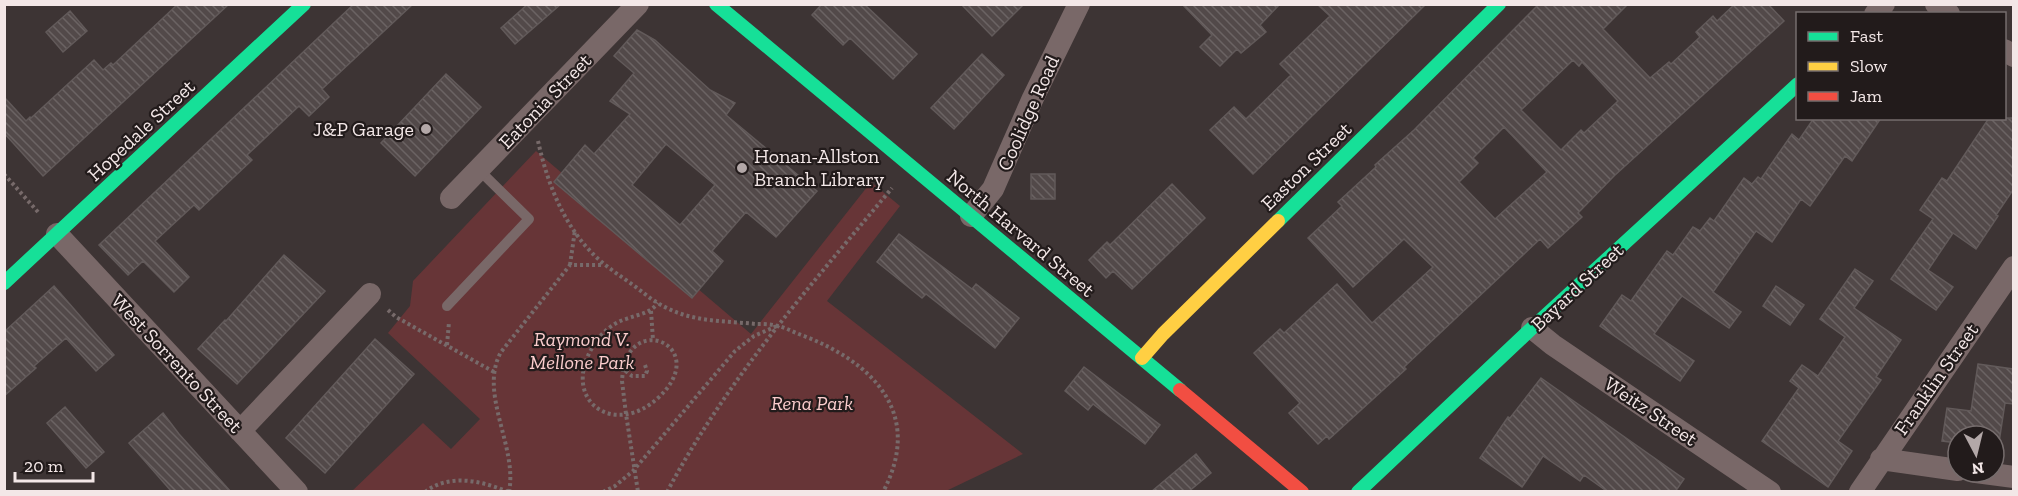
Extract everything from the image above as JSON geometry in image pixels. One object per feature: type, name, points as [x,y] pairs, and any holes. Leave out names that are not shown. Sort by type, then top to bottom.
[{"type":"street","name":"Hopedale Street","points":[[4,283],[304,4]]},
{"type":"street","name":"Eatonia Street","points":[[451,198],[638,4]]},
{"type":"street","name":"North Harvard Street","points":[[716,4],[1142,358],[1288,487]]},
{"type":"street","name":"Coolidge Road","points":[[970,216],[993,189],[1033,98],[1079,4]]},
{"type":"street","name":"Easton Street","points":[[1142,358],[1163,334],[1499,4]]},
{"type":"street","name":"Bayard Street","points":[[1358,492],[1796,85]]},
{"type":"street","name":"West Sorrento Street","points":[[57,234],[297,492]]},
{"type":"street","name":"Franklin Street","points":[[1860,492],[2013,267]]},
{"type":"street","points":[[240,431],[370,294]]},
{"type":"street","name":"Weitz Street","points":[[1532,328],[1553,345],[1770,492]]},
{"type":"street","points":[[1881,459],[1946,468]]},
{"type":"lane","points":[[447,306],[529,219],[479,170]]},
{"type":"path","points":[[532,114],[544,167],[557,201],[584,244],[604,265],[658,303],[676,312],[697,318],[777,326],[828,345],[844,354],[872,377],[887,398],[896,422],[897,449],[892,472],[883,492]]},
{"type":"path","points":[[667,492],[709,419],[777,326],[910,166]]},
{"type":"path","points":[[4,174],[57,234]]},
{"type":"path","points":[[425,492],[438,484],[470,480],[509,492],[511,474],[495,393],[496,362],[501,352],[570,265],[575,230]]},
{"type":"path","points":[[570,265],[604,265]]},
{"type":"path","points":[[370,294],[396,317],[494,372]]},
{"type":"path","points":[[638,492],[626,414],[623,369],[628,352],[637,345],[653,340],[668,345],[673,351],[678,365],[675,373],[659,397],[643,409],[626,414],[610,415],[601,412],[589,400],[584,382],[587,360],[599,338],[613,325],[651,311],[658,303]]},
{"type":"path","points":[[651,311],[653,340]]},
{"type":"path","points":[[603,492],[615,486],[633,471],[735,351],[754,336],[777,326]]},
{"type":"path","points":[[623,369],[632,376],[645,376],[647,371],[645,365]]},
{"type":"green space","name":"Raymond V. Mellone Park","points":[[536,151],[751,334],[871,182],[900,206],[827,301],[1023,454],[946,491],[351,492],[423,423],[451,449],[480,419],[388,333],[410,306],[413,281]]},
{"type":"building","points":[[178,4],[229,4],[43,176],[4,133],[4,97],[26,121],[94,60],[103,70],[111,63],[113,65]]},
{"type":"building","points":[[354,4],[413,4],[322,89],[329,97],[309,116],[299,106],[247,155],[252,160],[199,210],[194,205],[155,241],[189,277],[174,292],[143,261],[128,275],[99,245]]},
{"type":"building","points":[[528,4],[561,4],[515,44],[501,28]]},
{"type":"building","points":[[822,4],[864,4],[917,54],[893,79],[850,38],[843,45],[812,15]]},
{"type":"building","points":[[961,4],[1024,4],[992,36]]},
{"type":"building","points":[[1182,4],[1280,4],[1260,25],[1266,32],[1241,53],[1237,49],[1220,66],[1200,47],[1212,35]]},
{"type":"building","points":[[1317,4],[1426,4],[1253,174],[1210,130],[1234,107],[1246,119],[1291,75],[1280,64],[1330,16]]},
{"type":"building","points":[[1539,4],[1628,4],[1603,29],[1650,78],[1669,62],[1671,64],[1700,37],[1696,32],[1713,16],[1717,21],[1735,4],[1768,4],[1784,21],[1614,176],[1578,213],[1582,217],[1548,248],[1540,239],[1404,367],[1406,369],[1329,439],[1327,436],[1318,444],[1289,413],[1300,403],[1254,353],[1280,329],[1284,333],[1337,284],[1372,323],[1433,267],[1404,239],[1353,287],[1308,238],[1342,206],[1338,202],[1414,130]],"holes":[[[1573,60],[1579,66],[1582,62],[1618,101],[1584,133],[1581,130],[1561,150],[1521,110]],[[1504,127],[1547,172],[1495,219],[1459,182],[1478,163],[1473,158]]]},
{"type":"building","points":[[70,11],[87,31],[63,52],[46,32]]},
{"type":"building","name":"Honan-Allston Branch Library","points":[[637,30],[655,40],[710,90],[735,103],[726,115],[817,191],[776,237],[746,212],[712,251],[723,261],[692,298],[554,182],[585,145],[594,154],[630,114],[610,101],[634,73],[614,56]],"holes":[[[666,144],[715,185],[680,225],[632,185]]]},
{"type":"building","points":[[982,54],[1004,75],[954,129],[931,108]]},
{"type":"building","points":[[446,74],[481,107],[415,176],[381,143]]},
{"type":"building","points":[[2013,118],[2013,190],[1976,249],[1953,233],[1928,270],[1953,287],[1936,310],[1891,279],[1933,219],[1920,210],[1942,178],[1947,181],[1988,120]]},
{"type":"building","points":[[1813,120],[1880,120],[1852,161],[1845,156],[1810,206],[1801,199],[1772,242],[1756,231],[1713,292],[1741,312],[1729,328],[1682,296],[1677,302],[1654,334],[1694,361],[1680,381],[1600,326],[1622,295],[1631,301],[1667,251],[1673,255],[1693,227],[1700,231],[1710,218],[1714,221],[1744,178],[1752,184],[1758,177],[1761,179],[1792,134],[1799,140]]},
{"type":"building","points":[[1031,174],[1055,174],[1055,199],[1031,199]]},
{"type":"building","points":[[1172,184],[1205,218],[1132,289],[1113,271],[1106,278],[1089,260],[1107,242],[1110,245]]},
{"type":"building","points":[[899,234],[972,289],[976,284],[1019,318],[995,348],[926,294],[922,298],[877,262]]},
{"type":"building","points":[[284,255],[325,291],[237,384],[198,349]]},
{"type":"building","points":[[1855,269],[1873,281],[1854,308],[1901,340],[1876,377],[1881,380],[1838,441],[1852,451],[1828,487],[1762,441],[1799,388],[1790,381],[1802,365],[1818,376],[1845,337],[1820,319]]},
{"type":"building","points":[[54,286],[114,355],[96,371],[66,338],[4,396],[4,332]]},
{"type":"building","points":[[1776,286],[1804,305],[1790,325],[1763,306]]},
{"type":"building","points":[[375,339],[414,374],[325,473],[286,438]]},
{"type":"building","points":[[1978,364],[2013,369],[2013,404],[2005,403],[2002,424],[1946,424],[1946,442],[1942,441],[1947,408],[1971,411]]},
{"type":"building","points":[[1084,367],[1160,425],[1145,444],[1093,404],[1088,410],[1065,391]]},
{"type":"building","points":[[1541,378],[1684,479],[1675,492],[1608,492],[1584,475],[1580,481],[1543,456],[1522,487],[1480,458],[1508,417],[1510,418]]},
{"type":"building","points":[[65,407],[104,452],[86,468],[47,423]]},
{"type":"building","points":[[163,413],[231,492],[172,492],[129,443]]},
{"type":"building","points":[[1196,454],[1211,473],[1188,492],[1151,492]]},
{"type":"traffic: fast","points":[[4,283],[304,4]]},
{"type":"traffic: fast","points":[[716,4],[1180,390]]},
{"type":"traffic: fast","points":[[1278,221],[1499,4]]},
{"type":"traffic: fast","points":[[1358,492],[1532,328],[1796,86]]},
{"type":"traffic: slow","points":[[1142,358],[1163,334],[1278,221]]},
{"type":"traffic: jam","points":[[1180,390],[1302,492]]},
{"type":"place","name":"J&P Garage","points":[[426,129]]},
{"type":"place","name":"Honan-Allston Branch Library","points":[[742,168]]},
{"type":"park label","name":"Rena Park","points":[[812,403]]}]
